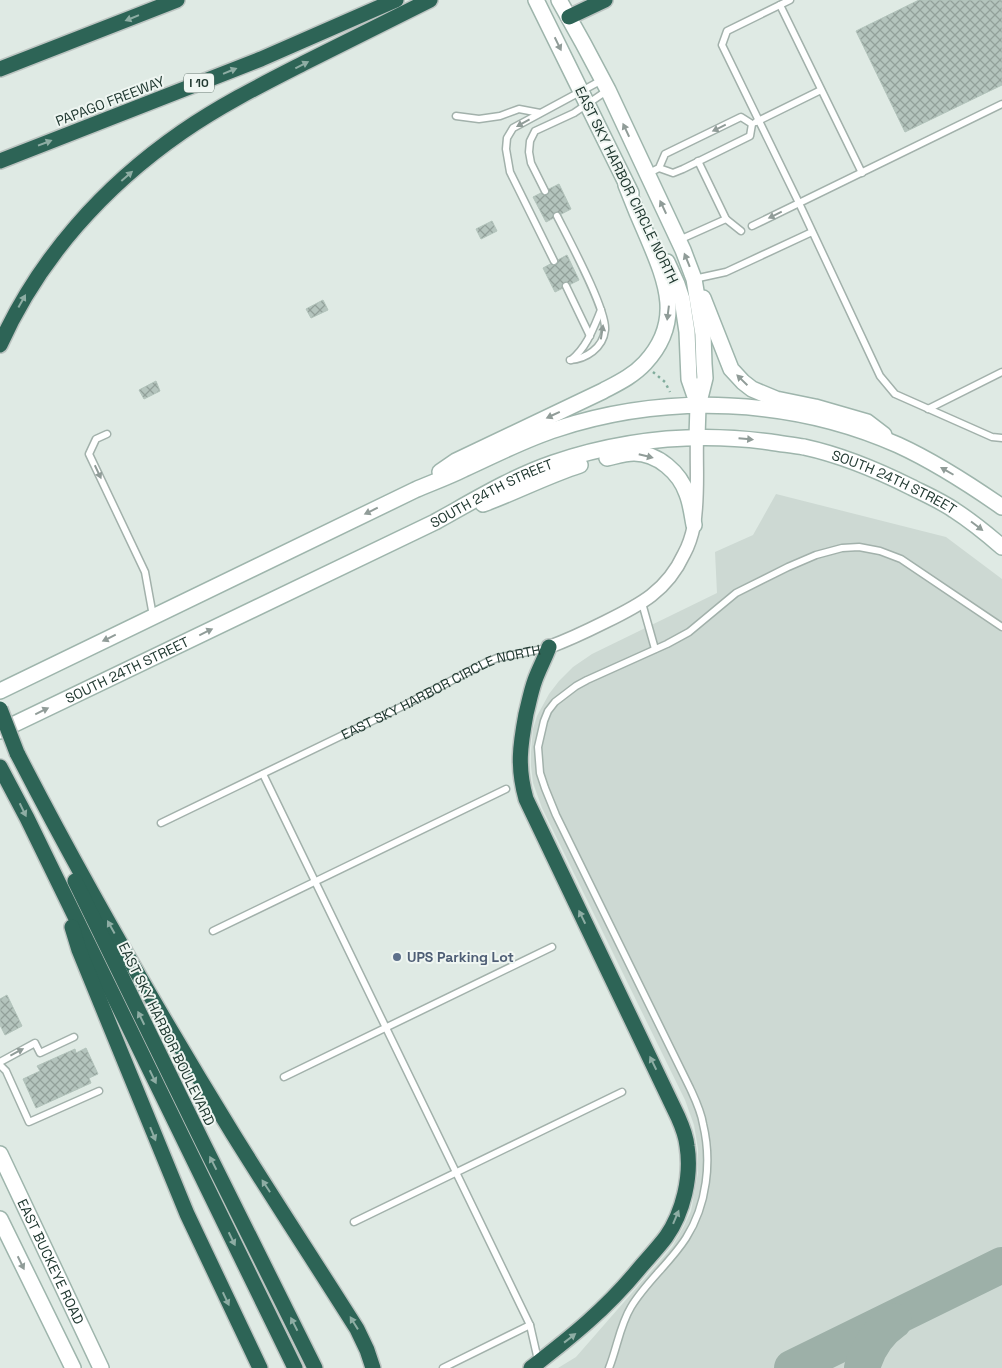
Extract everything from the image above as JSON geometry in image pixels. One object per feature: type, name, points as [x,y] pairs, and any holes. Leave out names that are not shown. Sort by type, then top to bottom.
[{"type":"highway","points":[[0,69],[177,0]]},
{"type":"highway","name":"PAPAGO FREEWAY","points":[[0,160],[261,59],[396,0]]},
{"type":"highway","points":[[0,345],[23,299],[50,258],[72,230],[107,194],[165,144],[230,102],[430,0]]},
{"type":"highway","points":[[569,17],[605,0]]},
{"type":"highway","points":[[535,1365],[575,1334],[610,1302],[666,1237],[676,1219],[683,1200],[688,1160],[687,1146],[678,1117],[526,799],[520,775],[519,760],[523,732],[533,686],[549,647]]},
{"type":"highway","name":"EAST SKY HARBOR BOULEVARD","points":[[0,709],[51,833],[315,1368]]},
{"type":"highway","points":[[17,753],[139,976],[233,1134],[357,1329],[368,1350],[372,1368]]},
{"type":"highway","points":[[0,767],[13,789],[295,1368]]},
{"type":"highway","points":[[55,876],[79,950],[168,1170],[197,1236],[260,1368]]},
{"type":"main road","name":"EAST SKY HARBOR CIRCLE NORTH","points":[[536,0],[626,185],[657,241],[677,284],[686,324],[690,379],[698,406]]},
{"type":"main road","points":[[546,0],[569,17]]},
{"type":"main road","name":"EAST SKY HARBOR CIRCLE NORTH","points":[[559,0],[653,171],[694,279],[703,334],[705,378],[698,406],[697,437]]},
{"type":"main road","points":[[415,490],[456,461],[625,380],[644,364],[655,350],[662,338],[666,324],[669,302],[667,287],[626,185],[653,171]]},
{"type":"main road","points":[[694,279],[706,303],[731,369],[743,382],[752,389],[771,398],[815,407],[867,422],[897,445]]},
{"type":"main road","points":[[0,692],[415,490],[557,428],[607,415],[671,406],[743,407],[798,414],[848,427],[897,445],[951,473],[1002,507]]},
{"type":"main road","name":"SOUTH 24TH STREET","points":[[0,731],[435,522],[496,488],[564,459],[637,441],[721,437],[760,440],[803,447],[838,456],[882,474],[953,508],[1002,547]]},
{"type":"main road","points":[[435,522],[503,497],[536,481],[568,469],[601,459],[635,453],[659,460],[677,476],[687,494],[694,525]]},
{"type":"main road","name":"EAST BUCKEYE ROAD","points":[[0,1154],[4,1174],[101,1368]]},
{"type":"main road","name":"EAST BUCKEYE ROAD","points":[[0,1219],[73,1368]]},
{"type":"street","name":"EAST SKY HARBOR CIRCLE NORTH","points":[[549,647],[642,603],[658,591],[674,573],[689,543],[694,525],[697,492],[697,437]]},
{"type":"lane","points":[[790,0],[727,31],[722,45],[756,122],[799,203],[880,376],[895,394],[992,437],[1002,438]]},
{"type":"lane","points":[[780,5],[862,173]]},
{"type":"lane","points":[[554,262],[510,172],[506,149],[507,138],[513,128],[540,113],[584,97],[605,85]]},
{"type":"lane","points":[[545,191],[531,163],[530,141],[536,131],[574,113],[584,97],[605,85]]},
{"type":"lane","points":[[756,122],[741,117],[665,154],[653,171],[673,173],[750,136],[756,122],[822,90]]},
{"type":"lane","points":[[752,226],[1002,104]]},
{"type":"lane","points":[[456,116],[479,119],[500,116],[519,109],[540,113]]},
{"type":"lane","points":[[698,161],[726,219],[741,231]]},
{"type":"lane","points":[[557,216],[597,299],[601,310],[605,330],[599,346],[579,360],[570,360],[578,354],[590,336],[601,310]]},
{"type":"lane","points":[[678,240],[726,219]]},
{"type":"lane","points":[[694,279],[726,272],[812,232]]},
{"type":"lane","points":[[566,286],[590,336]]},
{"type":"lane","points":[[928,409],[1002,372]]},
{"type":"lane","points":[[107,434],[96,439],[89,454],[145,572],[153,617]]},
{"type":"lane","points":[[609,1368],[628,1311],[686,1237],[695,1220],[701,1204],[707,1172],[708,1153],[703,1121],[690,1088],[549,800],[540,773],[538,748],[548,711],[555,702],[582,683],[688,632],[736,593],[816,555],[842,548],[859,547],[880,551],[901,559],[1002,627]]},
{"type":"lane","points":[[642,603],[655,649]]},
{"type":"lane","name":"EAST SKY HARBOR CIRCLE NORTH","points":[[161,823],[403,706],[485,663],[497,658],[549,647]]},
{"type":"lane","points":[[263,774],[530,1325],[535,1365]]},
{"type":"lane","points":[[213,931],[506,789]]},
{"type":"lane","points":[[284,1077],[552,947]]},
{"type":"lane","points":[[74,1037],[40,1053],[34,1043],[0,1063],[6,1071],[29,1122],[99,1091]]},
{"type":"lane","points":[[354,1222],[622,1092]]},
{"type":"lane","points":[[442,1368],[530,1325]]},
{"type":"path","points":[[650,369],[665,382],[670,392]]},
{"type":"shaded area","points":[[776,494],[946,537],[1002,579],[1002,1368],[558,1368],[576,1357],[672,1247],[691,1211],[698,1173],[698,1149],[694,1125],[685,1100],[542,808],[533,783],[531,766],[533,729],[537,716],[549,694],[573,667],[592,654],[717,593],[715,552],[753,535]]},
{"type":"building","points":[[919,0],[1002,0],[1002,85],[905,132],[856,31]]},
{"type":"building","points":[[559,184],[571,209],[546,222],[533,197]]},
{"type":"building","points":[[492,221],[497,231],[481,239],[476,229]]},
{"type":"building","points":[[567,255],[579,280],[555,292],[543,268]]},
{"type":"building","points":[[323,300],[328,310],[311,318],[306,309]]},
{"type":"building","points":[[156,381],[160,391],[144,399],[139,390]]},
{"type":"building","points":[[7,995],[22,1026],[5,1035],[0,1025],[0,999]]},
{"type":"building","points":[[86,1048],[98,1074],[89,1078],[91,1083],[36,1108],[23,1079],[40,1071],[37,1066],[75,1049],[76,1053]]},
{"type":"taxiway","points":[[792,1368],[1002,1265]]},
{"type":"taxiway","points":[[862,1368],[874,1342],[883,1330],[894,1321]]},
{"type":"place","name":"UPS Parking Lot","points":[[397,957]]}]
